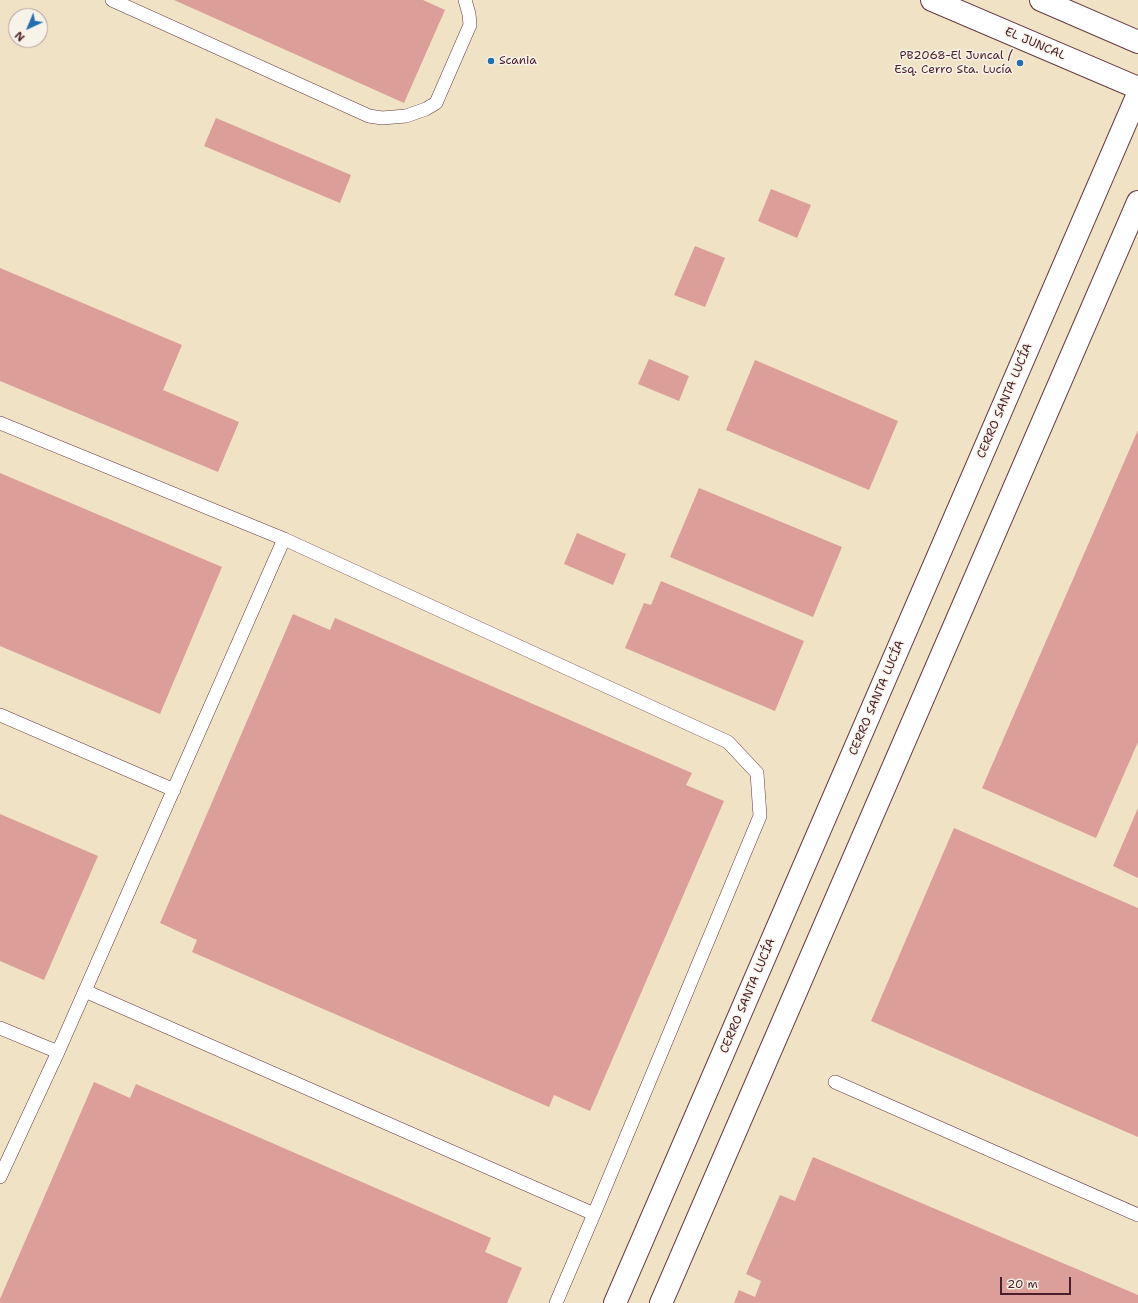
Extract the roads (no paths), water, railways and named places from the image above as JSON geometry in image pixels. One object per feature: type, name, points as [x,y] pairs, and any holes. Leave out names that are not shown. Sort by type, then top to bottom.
[{"type":"street","name":"EL JUNCAL","points":[[932,0],[1138,88]]},
{"type":"street","points":[[1041,0],[1138,42]]},
{"type":"street","name":"CERRO SANTA LUCÍA","points":[[615,1303],[1138,94]]},
{"type":"street","points":[[661,1303],[1138,202]]},
{"type":"lane","points":[[112,0],[370,116],[394,118],[416,113],[436,103],[470,24],[469,14],[464,0]]},
{"type":"lane","points":[[0,423],[284,539],[728,742],[758,773],[760,816],[556,1303]]},
{"type":"lane","points":[[0,1177],[58,1052],[284,539]]},
{"type":"lane","points":[[0,716],[174,790]]},
{"type":"lane","points":[[85,991],[594,1214]]},
{"type":"lane","points":[[0,1028],[58,1052]]},
{"type":"lane","points":[[835,1082],[1138,1215]]},
{"type":"place","name":"Scania","points":[[491,61]]},
{"type":"place","name":"PB2068-El Juncal / Esq. Cerro Sta. Lucía","points":[[1020,63]]}]
